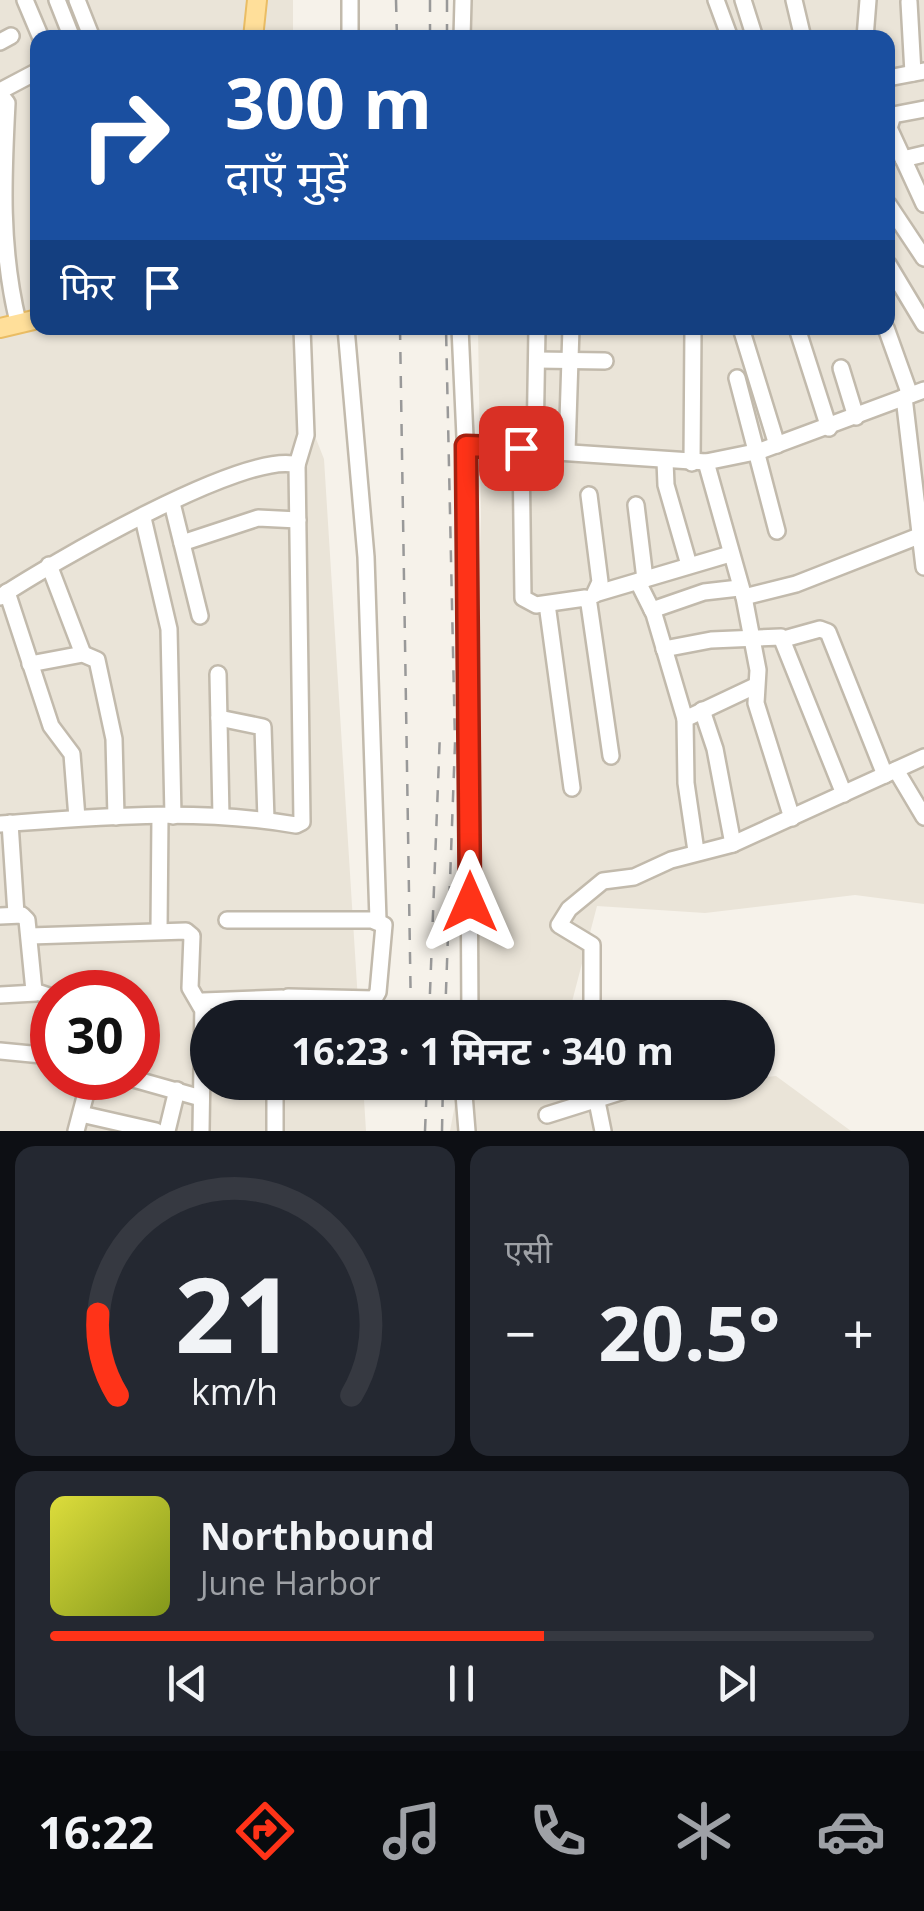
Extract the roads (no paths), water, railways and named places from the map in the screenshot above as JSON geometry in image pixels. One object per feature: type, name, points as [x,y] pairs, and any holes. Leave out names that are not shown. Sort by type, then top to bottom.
[{"type":"main road","points":[[254,30],[257,0]]},
{"type":"street","points":[[25,0],[38,30]]},
{"type":"street","points":[[57,0],[69,30]]},
{"type":"street","points":[[77,0],[89,30]]},
{"type":"street","points":[[350,0],[350,30]]},
{"type":"street","points":[[462,30],[464,0]]},
{"type":"street","points":[[716,0],[727,30]]},
{"type":"street","points":[[743,0],[752,30]]},
{"type":"street","points":[[794,0],[800,30]]},
{"type":"street","points":[[866,30],[868,0]]},
{"type":"street","points":[[912,3],[918,72]]},
{"type":"street","points":[[9,325],[0,225],[8,103],[0,93],[30,75]]},
{"type":"street","points":[[895,115],[924,109]]},
{"type":"street","points":[[895,144],[924,204]]},
{"type":"street","points":[[903,159],[924,154]]},
{"type":"street","points":[[895,214],[924,258]]},
{"type":"street","points":[[895,274],[924,324]]},
{"type":"street","points":[[38,970],[27,920],[8,915],[5,823],[221,816],[296,825],[303,818],[297,464],[306,435],[302,335]]},
{"type":"street","points":[[212,1000],[374,1000],[385,929],[378,920],[366,557],[347,335]]},
{"type":"street","points":[[460,335],[466,446],[470,1000]]},
{"type":"street","points":[[537,335],[520,590],[528,603],[548,604],[592,595],[730,554]]},
{"type":"street","points":[[567,451],[571,335]]},
{"type":"street","points":[[693,335],[699,462],[742,593],[758,670],[755,686],[792,818]]},
{"type":"street","points":[[742,335],[777,445]]},
{"type":"street","points":[[799,335],[829,428]]},
{"type":"street","points":[[889,335],[913,394],[924,566]]},
{"type":"street","points":[[538,360],[605,361]]},
{"type":"street","points":[[841,368],[856,416]]},
{"type":"street","points":[[737,378],[760,452],[777,531]]},
{"type":"street","points":[[466,446],[699,462],[760,452],[913,394]]},
{"type":"street","points":[[665,461],[666,485],[689,565]]},
{"type":"street","points":[[77,818],[72,754],[51,726],[4,594],[142,518],[249,468],[297,464]]},
{"type":"street","points":[[589,495],[592,595],[611,756]]},
{"type":"street","points":[[172,503],[200,616]]},
{"type":"street","points":[[636,505],[642,581],[684,719],[686,783],[696,851]]},
{"type":"street","points":[[142,518],[170,629],[167,816],[159,930]]},
{"type":"street","points":[[182,543],[258,518],[298,520]]},
{"type":"street","points":[[652,610],[704,592],[742,593],[796,584],[922,534]]},
{"type":"street","points":[[49,566],[83,654]]},
{"type":"street","points":[[548,604],[572,788]]},
{"type":"street","points":[[784,640],[820,629],[828,632],[891,773],[924,818]]},
{"type":"street","points":[[664,649],[749,637],[776,635],[784,640],[844,794]]},
{"type":"street","points":[[30,664],[83,654],[97,660],[114,739],[116,818]]},
{"type":"street","points":[[218,674],[221,816]]},
{"type":"street","points":[[684,719],[755,686]]},
{"type":"street","points":[[702,710],[712,739],[733,844]]},
{"type":"street","points":[[219,718],[263,727],[266,820]]},
{"type":"street","points":[[592,1000],[592,945],[584,937],[562,930],[560,920],[603,880],[634,877],[696,851],[733,844],[924,757]]},
{"type":"street","points":[[227,920],[378,920]]},
{"type":"street","points":[[30,936],[159,930],[191,933],[190,988],[197,1000]]},
{"type":"street","points":[[0,995],[30,995]]},
{"type":"street","points":[[0,1051],[30,1054]]},
{"type":"street","points":[[160,1086],[190,1094]]},
{"type":"street","points":[[167,1131],[177,1090]]},
{"type":"street","points":[[76,1131],[84,1100]]},
{"type":"street","points":[[201,1100],[201,1131]]},
{"type":"street","points":[[275,1100],[275,1131]]},
{"type":"street","points":[[464,1100],[467,1131]]},
{"type":"street","points":[[546,1115],[602,1100]]},
{"type":"street","points":[[597,1102],[603,1131]]},
{"type":"street","points":[[81,1114],[156,1131]]},
{"type":"railway","points":[[396,0],[397,30]]},
{"type":"railway","points":[[430,0],[430,30]]},
{"type":"railway","points":[[447,0],[447,30]]},
{"type":"railway","points":[[400,335],[411,1000]]},
{"type":"railway","points":[[446,335],[455,743],[446,1000]]},
{"type":"railway","points":[[430,1000],[440,732]]},
{"type":"railway","points":[[425,1131],[426,1100]]},
{"type":"railway","points":[[442,1131],[443,1100]]}]
